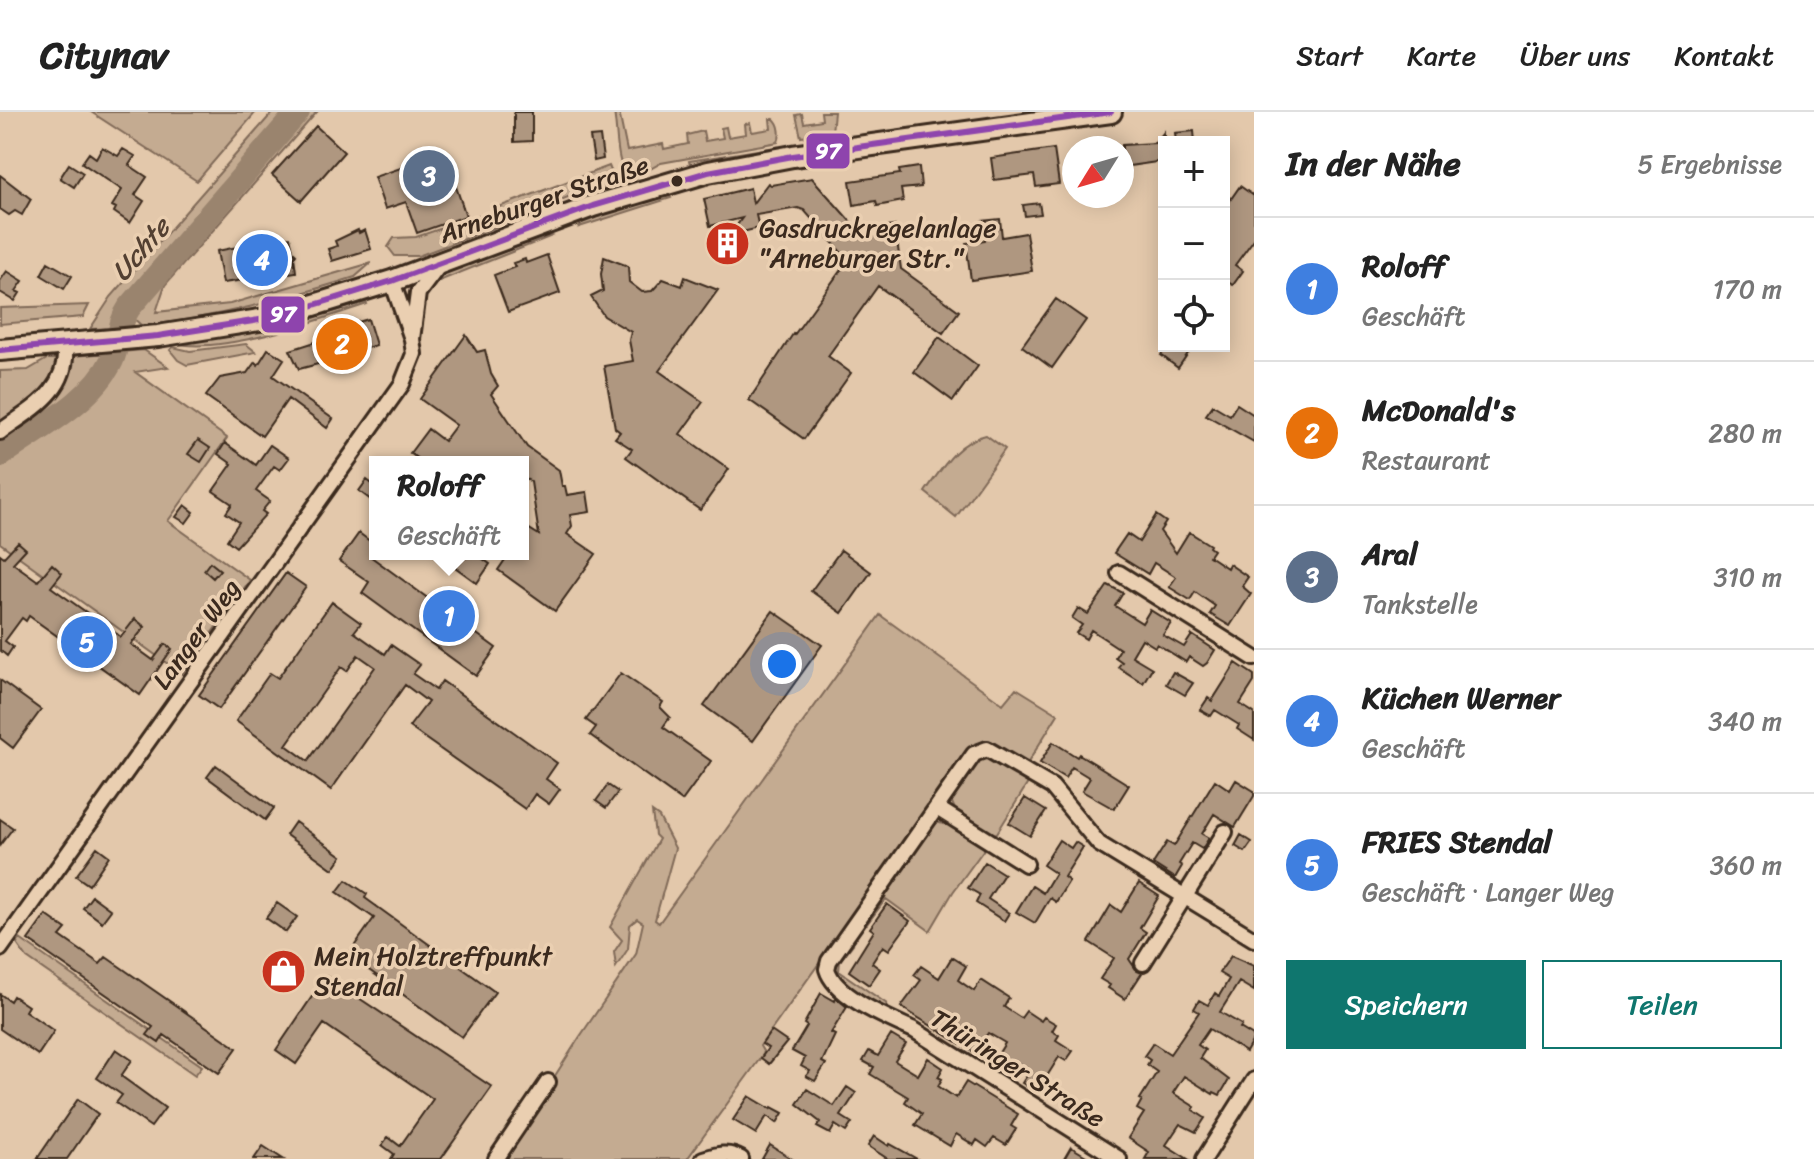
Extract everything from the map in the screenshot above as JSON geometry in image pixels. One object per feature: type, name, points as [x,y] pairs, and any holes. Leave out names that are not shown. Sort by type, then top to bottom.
[{"type":"main road","name":"Arneburger Straße","points":[[0,350],[132,339],[272,318],[392,281],[593,206],[708,172],[793,156],[1111,112]]},
{"type":"street","name":"Langer Weg","points":[[412,339],[418,293],[440,263]]},
{"type":"street","name":"Langer Weg","points":[[0,949],[402,384],[414,354],[412,339],[392,281]]},
{"type":"street","points":[[0,432],[56,387],[66,362],[65,345]]},
{"type":"street","points":[[1119,573],[1254,658]]},
{"type":"street","points":[[1026,864],[937,808],[974,754],[987,749],[1052,787],[1099,844],[1254,939]]},
{"type":"street","name":"Thüringer Straße","points":[[937,808],[829,961],[829,978],[890,1021],[914,1030],[1119,1159]]},
{"type":"street","points":[[1143,963],[1225,832]]},
{"type":"street","points":[[1204,1159],[1254,1080]]},
{"type":"street","points":[[496,1159],[548,1082]]},
{"type":"street","points":[[703,1159],[719,1154],[735,1155],[741,1159]]},
{"type":"shaded area","points":[[91,112],[256,112],[197,181]]},
{"type":"shaded area","points":[[273,112],[317,112],[165,285],[156,312],[230,304],[371,263],[355,277],[250,307],[142,326],[132,317],[127,328],[90,329],[111,297]]},
{"type":"shaded area","points":[[614,112],[619,112],[627,151],[663,144],[664,149],[688,144],[687,135],[703,131],[705,141],[723,138],[721,128],[726,127],[728,137],[746,134],[745,124],[750,123],[752,132],[771,129],[770,119],[778,124],[779,136],[778,142],[661,163],[629,181],[619,156]]},
{"type":"shaded area","points":[[821,112],[834,112],[832,132],[801,137],[796,115],[802,114],[804,123],[822,120]]},
{"type":"shaded area","points":[[776,147],[771,152],[690,165],[689,161]]},
{"type":"shaded area","points":[[609,166],[614,178],[612,188],[568,197],[516,218],[496,208]]},
{"type":"shaded area","points":[[670,196],[579,227],[583,219],[646,199]]},
{"type":"shaded area","points":[[478,216],[496,227],[418,256],[395,256],[388,247],[394,238],[416,237]]},
{"type":"shaded area","points":[[547,234],[552,236],[434,283],[446,273]]},
{"type":"shaded area","points":[[366,302],[323,319],[244,340],[218,344],[174,343],[285,326]]},
{"type":"shaded area","points":[[89,305],[83,317],[0,324],[0,308]]},
{"type":"shaded area","points":[[246,344],[256,352],[187,365],[170,350],[173,347],[190,351]]},
{"type":"shaded area","points":[[144,350],[168,367],[135,372],[227,438],[168,521],[250,580],[182,674],[0,543],[0,438],[32,416],[72,356]]},
{"type":"shaded area","points":[[47,359],[60,359],[59,368],[47,387],[0,424],[0,371],[28,370]]},
{"type":"shaded area","points":[[986,435],[1005,449],[956,517],[925,492],[958,450]]},
{"type":"shaded area","points":[[880,615],[1003,704],[1016,688],[1058,714],[1027,764],[990,741],[974,746],[760,1046],[764,1053],[687,1159],[502,1159],[636,954],[643,923],[637,919],[630,925],[628,949],[616,967],[614,952],[622,940],[610,927],[659,839],[655,835],[652,812],[659,817],[675,848],[655,920],[659,923]]},
{"type":"shaded area","points":[[986,755],[1027,778],[1028,783],[997,833],[992,835],[956,812],[951,800],[979,759]]},
{"type":"shaded area","points":[[935,822],[948,825],[951,822],[987,845],[930,931],[886,899],[867,924],[864,922]]},
{"type":"shaded area","points":[[20,939],[202,1066],[195,1075],[27,958],[17,944]]},
{"type":"shaded area","points":[[850,942],[853,944],[840,961],[839,971],[887,1004],[883,1010],[852,990],[839,977],[836,963]]},
{"type":"building","points":[[514,112],[532,112],[532,141],[514,142]]},
{"type":"building","points":[[316,126],[344,152],[301,201],[272,175]]},
{"type":"building","points":[[1194,131],[1194,136],[1175,136],[1175,133]]},
{"type":"building","points":[[600,136],[603,159],[594,161],[590,137]]},
{"type":"building","points":[[1158,139],[1158,162],[1134,165],[1134,144],[1155,143]]},
{"type":"building","points":[[102,147],[118,156],[123,149],[135,156],[129,165],[147,177],[135,195],[144,201],[130,223],[114,212],[116,208],[112,206],[122,190],[82,163],[89,153],[96,158]]},
{"type":"building","points":[[1054,149],[1059,184],[1036,187],[1034,175],[994,180],[991,158]]},
{"type":"building","points":[[436,156],[443,178],[452,175],[466,216],[417,233],[406,202],[385,209],[374,177]]},
{"type":"building","points":[[69,164],[83,173],[74,187],[60,178]]},
{"type":"building","points":[[919,167],[921,187],[901,189],[903,201],[877,206],[876,201],[854,205],[850,181],[900,174],[899,170]]},
{"type":"building","points":[[0,175],[31,199],[22,215],[15,211],[9,215],[0,209]]},
{"type":"building","points":[[812,178],[865,238],[875,229],[895,226],[901,269],[959,311],[943,333],[878,286],[828,356],[851,373],[804,439],[749,400],[848,260],[804,210],[798,208],[756,215],[759,228],[730,235],[742,218],[710,226],[704,199],[750,188],[753,203],[768,183]]},
{"type":"building","points":[[1240,186],[1254,196],[1254,239],[1235,265],[1243,271],[1233,285],[1230,283],[1230,200]]},
{"type":"building","points":[[1039,203],[1041,214],[1025,216],[1023,205]]},
{"type":"building","points":[[1000,219],[1002,237],[1026,233],[1032,271],[971,280],[966,243],[985,240],[982,221]]},
{"type":"building","points":[[358,230],[359,233],[365,230],[371,249],[332,261],[328,249],[337,246],[335,241]]},
{"type":"building","points":[[271,236],[276,239],[290,237],[296,254],[296,272],[223,283],[217,251],[268,241]]},
{"type":"building","points":[[547,255],[560,293],[508,312],[494,275],[515,267],[513,263],[525,259],[526,263]]},
{"type":"building","points":[[604,257],[628,266],[629,282],[642,292],[652,291],[663,279],[682,286],[685,277],[718,290],[659,371],[703,402],[680,434],[729,469],[700,510],[626,457],[632,449],[615,438],[620,432],[615,428],[604,366],[633,361],[629,340],[631,332],[604,316],[591,297],[603,291],[601,274]]},
{"type":"building","points":[[48,262],[72,276],[64,289],[41,275]]},
{"type":"building","points":[[7,271],[23,281],[16,291],[20,293],[15,301],[0,292],[0,281]]},
{"type":"building","points":[[1056,299],[1086,320],[1052,368],[1022,346]]},
{"type":"building","points":[[368,319],[376,345],[299,369],[290,350],[337,335],[335,329]]},
{"type":"building","points":[[466,335],[477,352],[485,350],[491,374],[498,386],[491,394],[527,447],[559,470],[567,495],[587,492],[590,512],[570,515],[572,526],[567,534],[596,554],[555,611],[498,570],[505,560],[529,560],[529,529],[539,535],[529,481],[529,456],[414,456],[410,453],[428,429],[444,441],[456,425],[420,399]]},
{"type":"building","points":[[939,337],[978,366],[953,401],[914,372]]},
{"type":"building","points":[[268,349],[284,359],[273,376],[333,419],[327,428],[288,399],[262,436],[206,396],[220,378],[247,373],[255,362],[258,365]]},
{"type":"building","points":[[1163,352],[1189,352],[1178,368],[1161,355]]},
{"type":"building","points":[[1237,404],[1254,415],[1254,442],[1206,415],[1213,405],[1230,415]]},
{"type":"building","points":[[198,440],[210,448],[201,462],[188,454]]},
{"type":"building","points":[[225,443],[256,465],[270,445],[289,458],[280,470],[274,466],[256,491],[270,501],[262,511],[266,514],[236,547],[227,540],[239,522],[226,513],[232,504],[213,491],[232,464],[218,454]]},
{"type":"building","points":[[367,480],[369,482],[369,498],[359,491]]},
{"type":"building","points":[[185,505],[194,512],[186,523],[176,517]]},
{"type":"building","points":[[1156,515],[1166,522],[1160,531],[1176,553],[1189,532],[1210,545],[1213,550],[1209,556],[1227,568],[1229,564],[1248,577],[1242,586],[1251,594],[1230,626],[1210,614],[1215,606],[1195,592],[1190,600],[1169,587],[1176,577],[1154,563],[1148,574],[1114,553],[1127,534],[1139,542]]},
{"type":"building","points":[[359,533],[369,540],[369,560],[375,560],[496,648],[476,676],[362,593],[369,582],[339,561]]},
{"type":"building","points":[[18,542],[26,549],[13,563],[38,581],[52,564],[62,573],[51,587],[121,637],[135,619],[145,627],[131,644],[153,660],[165,644],[172,649],[140,695],[29,616],[26,621],[22,618],[5,641],[13,647],[7,656],[0,650],[0,554],[4,557]]},
{"type":"building","points":[[841,550],[871,572],[842,613],[811,591]]},
{"type":"building","points":[[445,560],[484,560],[490,564],[477,583]]},
{"type":"building","points":[[210,562],[220,570],[213,578],[204,570]]},
{"type":"building","points":[[286,573],[306,587],[219,709],[199,695]]},
{"type":"building","points":[[1108,585],[1123,593],[1115,606],[1142,623],[1150,610],[1171,623],[1163,635],[1184,647],[1192,635],[1215,650],[1207,663],[1203,666],[1189,657],[1186,662],[1157,644],[1155,647],[1142,639],[1132,656],[1152,668],[1143,683],[1118,667],[1122,662],[1115,657],[1120,649],[1091,630],[1086,639],[1076,633],[1082,625],[1072,618],[1078,608],[1088,614]]},
{"type":"building","points":[[332,602],[361,623],[354,632],[385,654],[391,645],[420,665],[413,674],[436,690],[442,681],[557,763],[546,779],[560,789],[549,804],[535,794],[525,809],[409,727],[428,702],[405,685],[331,790],[236,721],[270,673],[278,678]],"holes":[[[358,655],[375,667],[308,761],[286,745],[341,667],[347,671]]]},
{"type":"building","points":[[773,611],[822,645],[753,741],[704,706]]},
{"type":"building","points":[[1236,663],[1254,675],[1254,682],[1240,704],[1254,713],[1254,740],[1237,729],[1239,725],[1215,710],[1211,716],[1200,710],[1208,698],[1212,701]]},
{"type":"building","points":[[1173,672],[1193,683],[1185,695],[1166,684]]},
{"type":"building","points":[[621,673],[663,702],[660,707],[670,717],[663,727],[711,761],[682,801],[590,735],[596,727],[586,720]]},
{"type":"building","points":[[0,680],[41,710],[13,748],[0,738]]},
{"type":"building","points":[[1053,742],[1129,785],[1114,809],[1082,791],[1090,778],[1072,767],[1065,778],[1040,763]]},
{"type":"building","points":[[216,765],[274,808],[265,820],[207,777]]},
{"type":"building","points":[[1215,780],[1230,790],[1236,780],[1254,791],[1254,796],[1235,827],[1214,814],[1202,834],[1209,838],[1202,849],[1192,843],[1179,864],[1182,866],[1175,878],[1153,864],[1167,842],[1174,846]]},
{"type":"building","points":[[608,785],[618,792],[606,808],[596,801]]},
{"type":"building","points":[[1025,798],[1046,811],[1030,836],[1009,823]]},
{"type":"building","points":[[0,819],[13,828],[0,845]]},
{"type":"building","points":[[295,822],[342,856],[333,869],[286,835]]},
{"type":"building","points":[[1241,835],[1252,842],[1245,852],[1235,846]]},
{"type":"building","points":[[1059,840],[1071,848],[1075,842],[1083,847],[1064,877],[1069,881],[1056,902],[1050,898],[1035,923],[1016,912],[1032,886],[1043,893],[1055,873],[1043,865]]},
{"type":"building","points":[[97,847],[109,856],[89,885],[76,876]]},
{"type":"building","points":[[985,862],[1004,874],[988,899],[1009,913],[1004,921],[976,903],[980,895],[968,888]]},
{"type":"building","points":[[346,880],[367,894],[365,898],[495,992],[462,1037],[348,955],[374,918],[337,892]]},
{"type":"building","points":[[1139,883],[1159,896],[1140,928],[1146,932],[1129,959],[1142,973],[1125,999],[1100,979],[1114,958],[1089,942],[1111,905],[1121,912]]},
{"type":"building","points":[[92,896],[111,910],[102,922],[83,908]]},
{"type":"building","points":[[277,903],[297,917],[286,932],[266,918]]},
{"type":"building","points":[[887,904],[910,921],[889,950],[883,946],[872,963],[880,969],[869,985],[849,971],[874,931],[870,928]]},
{"type":"building","points":[[46,915],[66,929],[60,936],[100,964],[106,957],[237,1048],[219,1073],[164,1035],[159,1043],[147,1035],[153,1027],[28,940]]},
{"type":"building","points":[[1231,956],[1254,966],[1254,991],[1239,982],[1220,1012],[1242,1025],[1240,1028],[1253,1036],[1253,1040],[1246,1052],[1209,1029],[1198,1045],[1205,1050],[1200,1058],[1229,1080],[1220,1095],[1184,1076],[1173,1093],[1195,1107],[1193,1110],[1205,1118],[1196,1132],[1180,1124],[1166,1145],[1188,1159],[1145,1159],[1149,1152],[1128,1138],[1144,1113],[1137,1109],[1140,1099],[1157,1072],[1147,1065],[1150,1060],[1144,1056],[1153,1043],[1170,1054],[1199,1012],[1194,1009],[1199,1000],[1208,1005],[1215,993],[1219,996],[1229,979],[1219,973]]},
{"type":"building","points":[[952,957],[966,966],[958,980],[974,991],[981,980],[1009,998],[1004,1007],[1021,1018],[1026,1011],[1041,1021],[1044,1017],[1056,1024],[1052,1031],[1059,1035],[1056,1040],[1073,1051],[1066,1061],[1059,1057],[1037,1092],[1022,1083],[1030,1071],[1014,1061],[1006,1072],[992,1064],[1005,1043],[988,1033],[975,1053],[901,1007],[921,980],[914,975],[921,966],[939,978]]},
{"type":"building","points":[[326,976],[492,1087],[441,1159],[391,1159],[394,1154],[382,1145],[388,1137],[400,1146],[433,1099],[324,1024],[296,1064],[276,1050]]},
{"type":"building","points":[[821,993],[835,1001],[836,998],[847,1007],[831,1033],[835,1035],[822,1062],[826,1064],[815,1081],[806,1076],[810,1071],[801,1066],[805,1058],[792,1051]]},
{"type":"building","points":[[0,994],[10,1001],[13,996],[28,1006],[25,1011],[54,1031],[38,1055],[0,1029]]},
{"type":"building","points":[[771,1031],[787,1042],[769,1064],[761,1058],[768,1048],[762,1044]]},
{"type":"building","points":[[891,1035],[906,1044],[895,1061],[918,1075],[928,1058],[943,1068],[938,1077],[942,1079],[938,1086],[956,1098],[966,1082],[1018,1114],[1011,1126],[1016,1129],[1006,1145],[994,1138],[987,1147],[977,1140],[974,1145],[956,1134],[950,1146],[915,1125],[922,1114],[905,1102],[908,1097],[870,1074],[874,1067],[863,1061],[869,1051],[878,1056]]},
{"type":"building","points":[[116,1049],[132,1060],[121,1076],[165,1108],[151,1127],[116,1103],[122,1095],[97,1078]]},
{"type":"building","points":[[847,1087],[856,1093],[841,1116],[852,1123],[846,1132],[835,1125],[830,1134],[817,1127],[820,1122],[797,1104],[807,1089],[834,1106]]},
{"type":"building","points":[[749,1096],[783,1113],[777,1123],[767,1116],[756,1134],[733,1120]]},
{"type":"building","points":[[78,1099],[98,1114],[67,1159],[37,1159]]},
{"type":"building","points":[[874,1136],[917,1159],[888,1159],[868,1146]]},
{"type":"building","points":[[770,1145],[792,1159],[762,1159]]},
{"type":"building","points":[[263,1146],[283,1159],[254,1159]]},
{"type":"building","points":[[1071,1147],[1091,1159],[1064,1159]]},
{"type":"waterway","name":"Uchte","points":[[0,456],[62,414],[91,389],[112,360],[129,308],[298,112]]},
{"type":"transit line","name":"97","points":[[0,350],[158,336],[272,318],[392,281],[593,206],[708,172],[793,156],[1111,112]]},
{"type":"place","name":"Aral","points":[[429,176]]},
{"type":"place","name":"Gasdruckregelanlage \"Arneburger Str.\"","points":[[728,243]]},
{"type":"place","name":"Küchen Werner","points":[[262,260]]},
{"type":"place","name":"McDonald's","points":[[342,344]]},
{"type":"place","name":"Roloff","points":[[449,616]]},
{"type":"place","name":"FRIES Stendal","points":[[87,642]]},
{"type":"place","name":"Mein Holztreffpunkt Stendal","points":[[283,971]]}]
